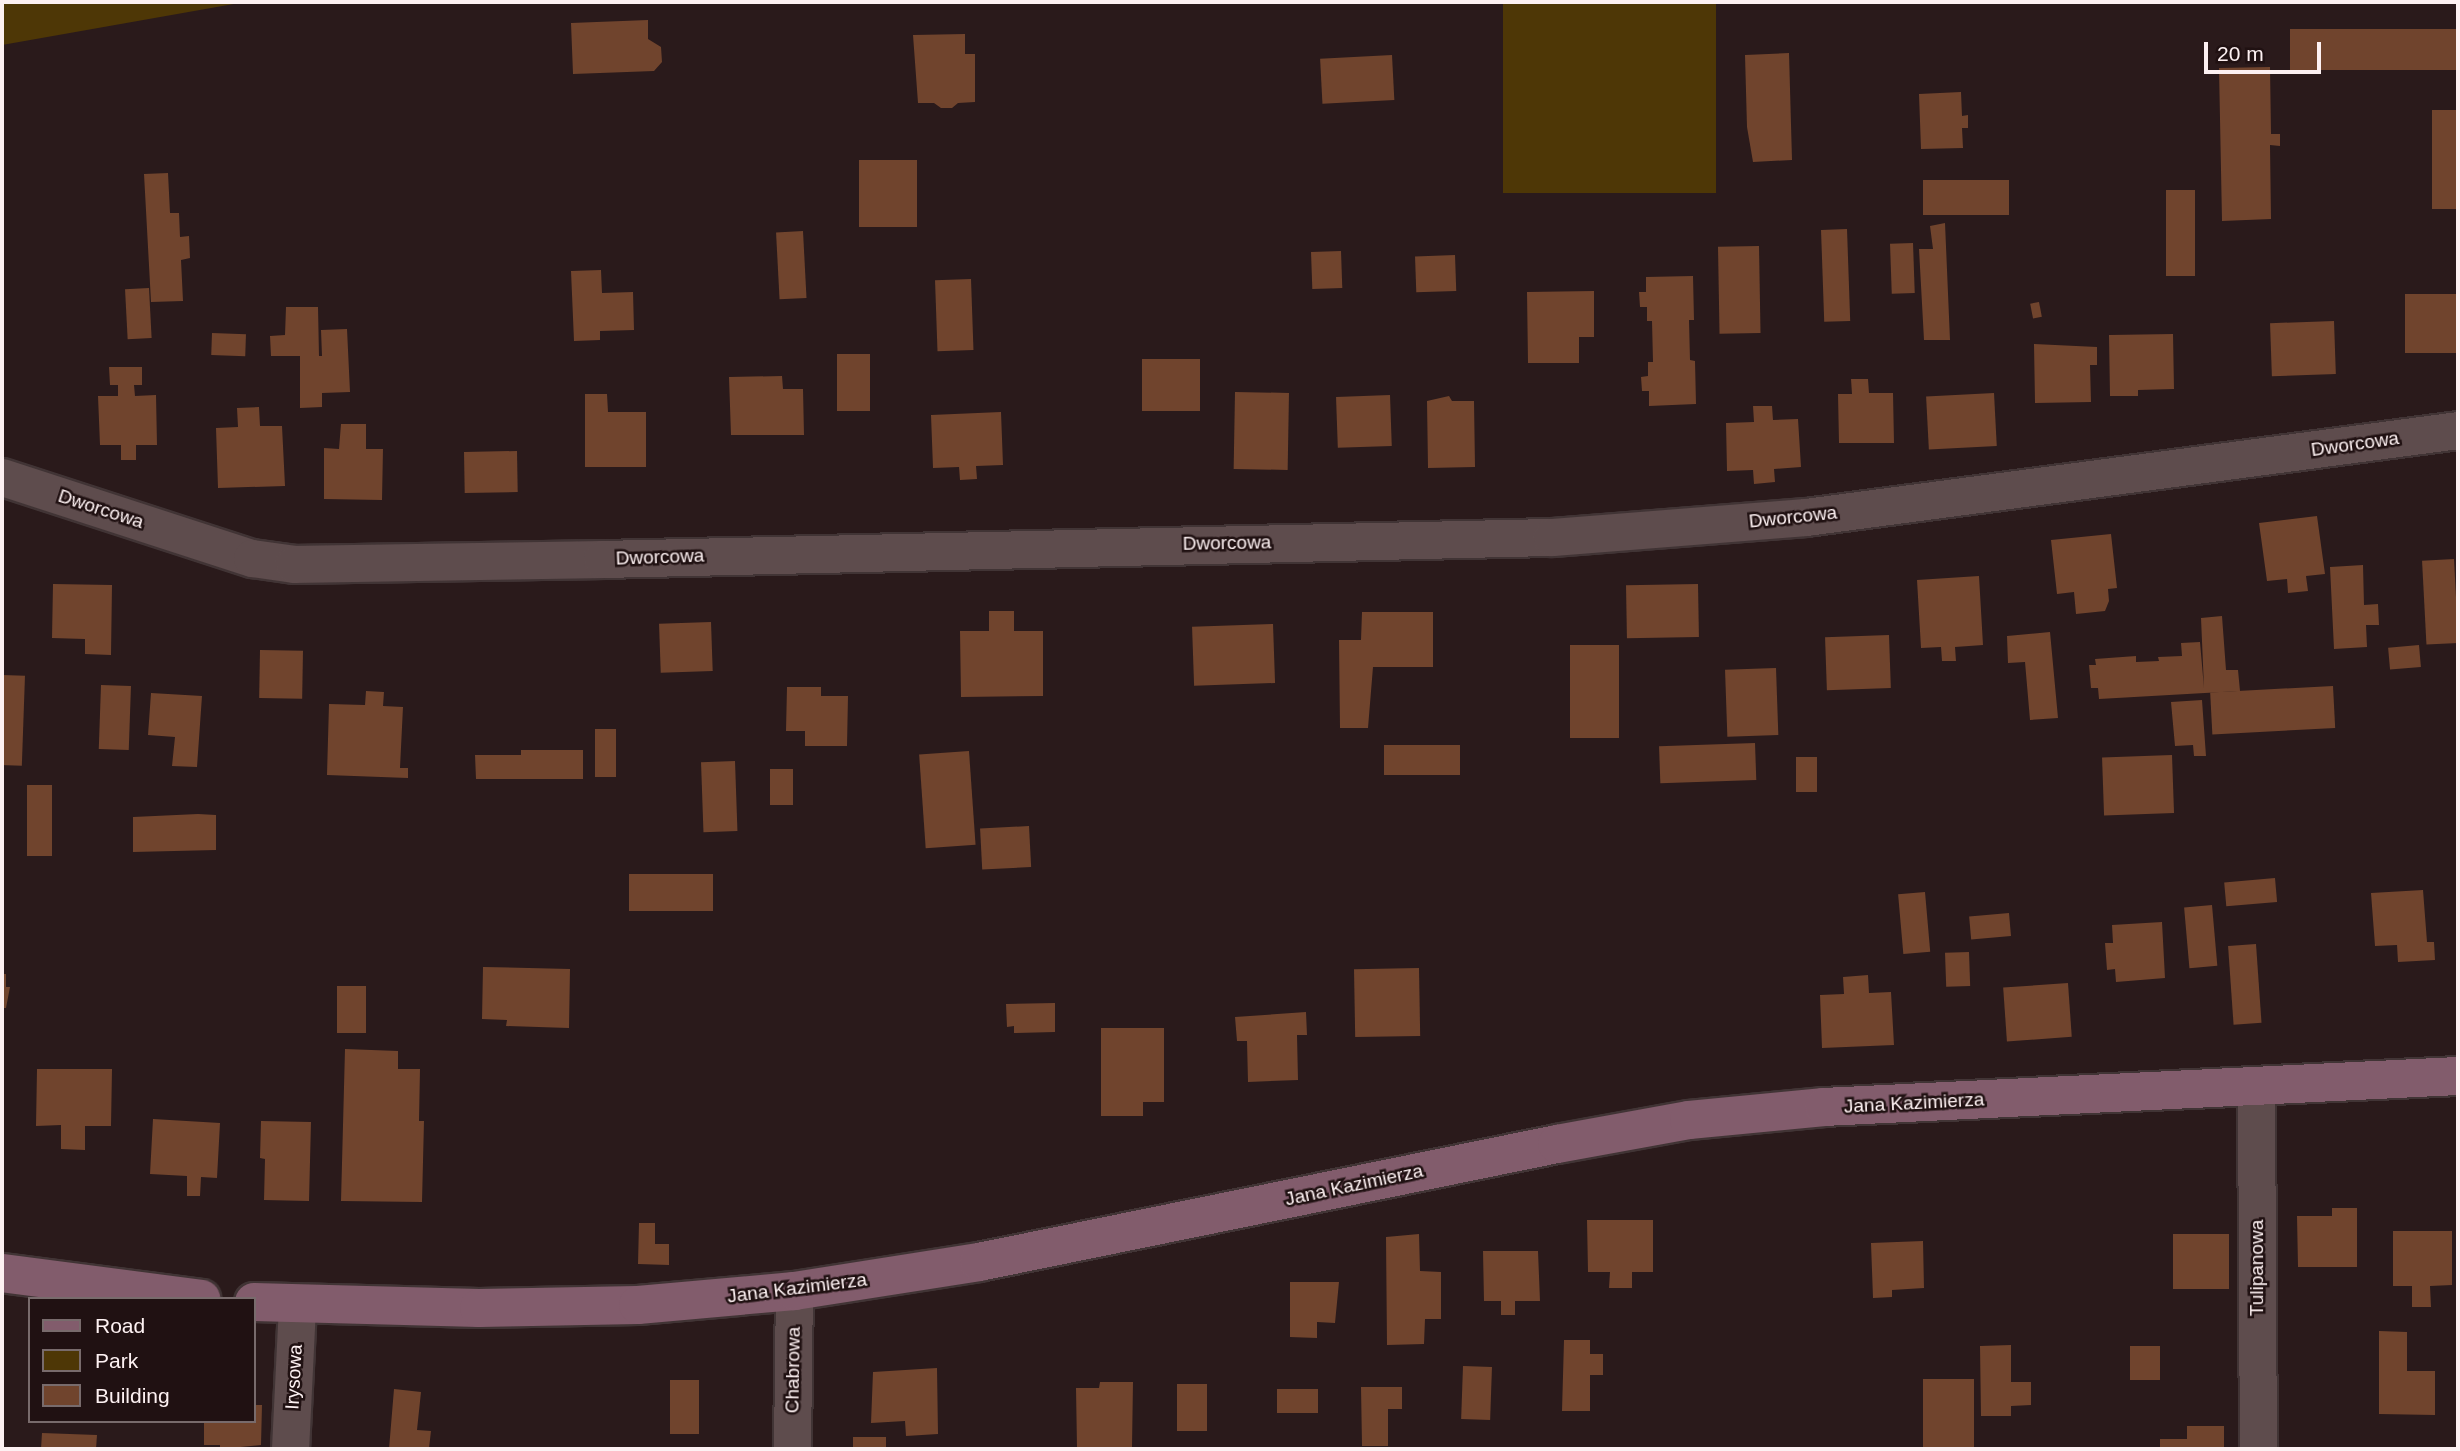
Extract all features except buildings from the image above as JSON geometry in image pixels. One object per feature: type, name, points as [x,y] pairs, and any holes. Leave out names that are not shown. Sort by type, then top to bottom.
[{"type":"main road","name":"Jana Kazimierza","points":[[256,1302],[480,1308],[638,1305],[794,1291],[979,1262],[1556,1143],[1689,1120],[1824,1107],[2458,1076]]},
{"type":"main road","points":[[2,1273],[170,1297]]},
{"type":"street","name":"Dworcowa","points":[[2,477],[252,558],[294,564],[602,559],[1552,537],[1806,517],[2458,430]]},
{"type":"street","name":"Tulipanowa","points":[[2256,1087],[2258,1449]]},
{"type":"street","name":"Chabrowa","points":[[792,1449],[794,1291]]},
{"type":"street","name":"Irysowa","points":[[290,1449],[297,1304]]},
{"type":"green space","points":[[2,2],[245,2],[2,45]]},
{"type":"green space","points":[[1503,2],[1716,2],[1716,193],[1503,193]]}]
